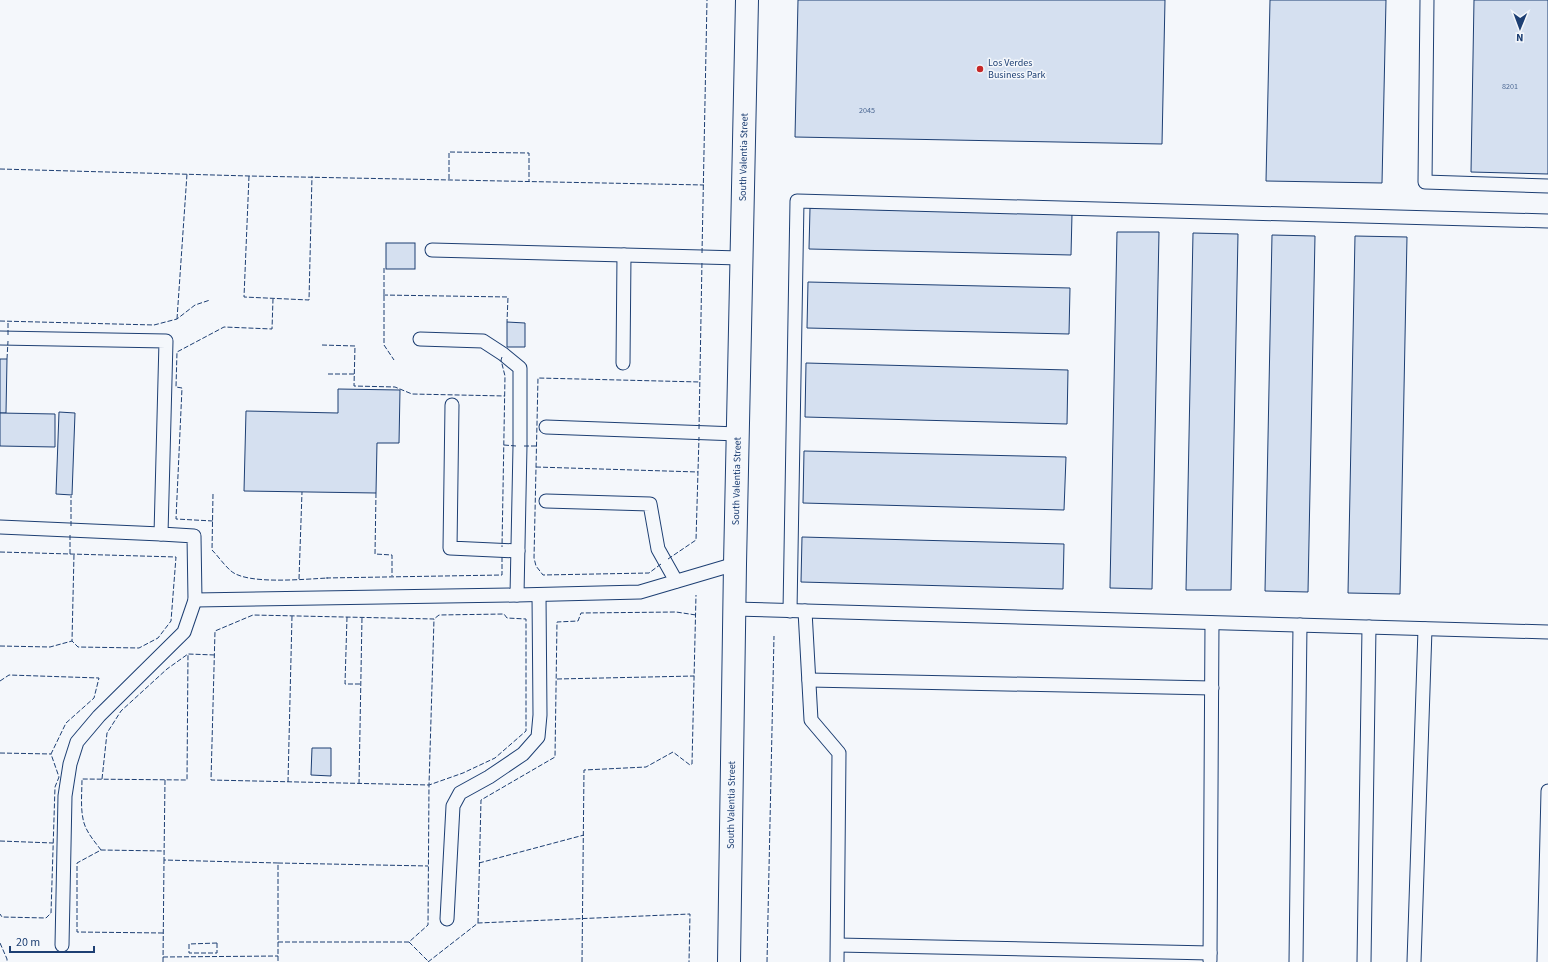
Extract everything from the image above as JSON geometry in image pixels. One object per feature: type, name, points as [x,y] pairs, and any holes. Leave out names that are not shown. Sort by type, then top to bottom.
[{"type":"street","name":"South Valentia Street","points":[[729,962],[734,609],[747,0]]},
{"type":"lane","points":[[1427,0],[1425,182],[1548,186]]},
{"type":"lane","points":[[790,611],[797,201],[1548,221]]},
{"type":"lane","points":[[432,250],[742,258]]},
{"type":"lane","points":[[623,363],[624,255]]},
{"type":"lane","points":[[0,338],[166,341],[161,534]]},
{"type":"lane","points":[[420,339],[483,341],[503,354],[520,368],[517,595]]},
{"type":"lane","points":[[452,405],[450,548],[518,551]]},
{"type":"lane","points":[[546,427],[738,434]]},
{"type":"lane","points":[[546,501],[650,504],[658,549],[676,581]]},
{"type":"lane","points":[[0,527],[194,536],[195,600],[184,632],[99,716],[77,742],[70,764],[65,796],[62,945]]},
{"type":"lane","points":[[195,600],[640,592],[735,564]]},
{"type":"lane","points":[[447,919],[453,806],[460,793],[489,777],[522,754],[538,737],[540,715],[539,595]]},
{"type":"lane","points":[[734,609],[1548,632]]},
{"type":"lane","points":[[805,611],[811,720],[839,753],[837,962]]},
{"type":"lane","points":[[838,946],[1210,957],[1212,623]]},
{"type":"lane","points":[[1296,962],[1300,625]]},
{"type":"lane","points":[[1364,962],[1369,627]]},
{"type":"lane","points":[[1414,962],[1425,629]]},
{"type":"lane","points":[[809,680],[1212,688]]},
{"type":"lane","points":[[1544,962],[1548,791]]},
{"type":"building","name":"Los Verdes Business Park","points":[[798,0],[1165,0],[1162,144],[795,137]]},
{"type":"building","points":[[1270,0],[1386,0],[1382,183],[1266,181]]},
{"type":"building","points":[[1474,0],[1548,0],[1548,174],[1471,172]]},
{"type":"building","points":[[810,208],[1072,214],[1071,255],[809,249]]},
{"type":"building","points":[[1117,232],[1159,232],[1152,589],[1110,588]]},
{"type":"building","points":[[1193,233],[1238,234],[1231,590],[1186,590]]},
{"type":"building","points":[[1272,235],[1315,236],[1308,592],[1265,591]]},
{"type":"building","points":[[1355,236],[1407,237],[1400,594],[1348,593]]},
{"type":"building","points":[[386,243],[415,243],[415,269],[386,269]]},
{"type":"building","points":[[808,282],[1070,288],[1069,334],[807,328]]},
{"type":"building","points":[[507,322],[525,323],[525,347],[507,347]]},
{"type":"building","points":[[0,359],[7,359],[6,413],[0,413]]},
{"type":"building","points":[[806,363],[1068,370],[1067,424],[805,417]]},
{"type":"building","points":[[338,389],[400,390],[399,443],[377,443],[376,493],[244,491],[246,411],[338,413]]},
{"type":"building","points":[[59,412],[75,413],[72,495],[56,494]]},
{"type":"building","points":[[0,413],[55,414],[55,447],[0,446]]},
{"type":"building","points":[[804,451],[1066,457],[1064,510],[803,503]]},
{"type":"building","points":[[802,537],[1064,544],[1063,589],[801,582]]},
{"type":"building","points":[[312,748],[331,748],[331,776],[311,775]]},
{"type":"fence","points":[[702,253],[707,0]]},
{"type":"fence","points":[[449,179],[449,152],[529,153],[529,181]]},
{"type":"fence","points":[[0,169],[249,176],[704,185]]},
{"type":"fence","points":[[177,319],[187,174]]},
{"type":"fence","points":[[249,176],[244,297],[309,300],[312,176]]},
{"type":"fence","points":[[699,429],[702,261]]},
{"type":"fence","points":[[384,268],[384,345],[394,360]]},
{"type":"fence","points":[[383,295],[508,297],[507,322]]},
{"type":"fence","points":[[213,521],[176,519],[182,388],[176,387],[177,352],[224,327],[272,329],[273,299]]},
{"type":"fence","points":[[0,321],[154,325],[177,319],[195,305],[210,300]]},
{"type":"fence","points":[[8,321],[8,335]]},
{"type":"fence","points":[[7,359],[8,341]]},
{"type":"fence","points":[[322,345],[355,346],[354,386],[395,387],[412,394],[505,396]]},
{"type":"fence","points":[[502,357],[501,360],[505,376],[502,547]]},
{"type":"fence","points":[[328,374],[354,374]]},
{"type":"fence","points":[[661,564],[649,573],[543,575],[536,566],[534,558],[538,378],[700,382]]},
{"type":"fence","points":[[668,559],[696,540],[699,437]]},
{"type":"fence","points":[[504,445],[516,446]]},
{"type":"fence","points":[[524,446],[536,446]]},
{"type":"fence","points":[[536,467],[698,472]]},
{"type":"fence","points":[[299,579],[302,492]]},
{"type":"fence","points":[[376,493],[375,554],[392,555],[392,576]]},
{"type":"fence","points":[[213,494],[212,550],[231,571],[239,575],[263,580],[328,578]]},
{"type":"fence","points":[[71,496],[71,526]]},
{"type":"fence","points":[[70,534],[70,554]]},
{"type":"fence","points":[[0,552],[176,557],[171,621],[158,638],[139,648],[78,647],[72,641]]},
{"type":"fence","points":[[0,646],[50,647],[72,641],[74,554]]},
{"type":"fence","points":[[326,578],[502,575],[502,555]]},
{"type":"fence","points":[[582,962],[584,770],[646,767],[673,752],[690,765],[692,764],[696,595]]},
{"type":"fence","points":[[478,923],[481,800],[555,757],[557,622],[578,621],[581,613],[676,612],[696,615]]},
{"type":"fence","points":[[278,942],[409,942],[428,925],[429,785],[434,619],[253,615],[215,631],[211,780],[429,785],[463,773],[495,758],[526,731],[526,619],[507,618],[504,614],[439,615],[434,619]]},
{"type":"fence","points":[[288,782],[292,616]]},
{"type":"fence","points":[[347,617],[345,684],[361,684]]},
{"type":"fence","points":[[359,784],[362,617]]},
{"type":"fence","points":[[767,962],[774,636]]},
{"type":"fence","points":[[102,779],[107,733],[121,711],[167,669],[188,654],[215,655]]},
{"type":"fence","points":[[101,850],[85,827],[82,807],[82,779],[187,780],[188,654]]},
{"type":"fence","points":[[0,681],[9,675],[99,678],[94,698],[66,723],[51,754],[59,777],[55,787],[51,913],[46,918],[2,917],[0,914]]},
{"type":"fence","points":[[557,679],[694,676]]},
{"type":"fence","points":[[0,753],[51,754]]},
{"type":"fence","points":[[165,780],[164,860],[278,863],[278,962]]},
{"type":"fence","points":[[479,863],[584,835]]},
{"type":"fence","points":[[0,841],[53,843]]},
{"type":"fence","points":[[163,933],[77,932],[77,863],[101,850],[164,851]]},
{"type":"fence","points":[[163,962],[164,860]]},
{"type":"fence","points":[[278,863],[428,866]]},
{"type":"fence","points":[[428,962],[478,923],[690,914],[689,962]]},
{"type":"fence","points":[[409,942],[428,961]]},
{"type":"fence","points":[[0,943],[7,962]]},
{"type":"fence","points":[[217,943],[217,953],[189,953],[189,944],[217,943]]},
{"type":"fence","points":[[163,957],[278,956]]},
{"type":"place","name":"Los Verdes Business Park","points":[[980,69]]}]
